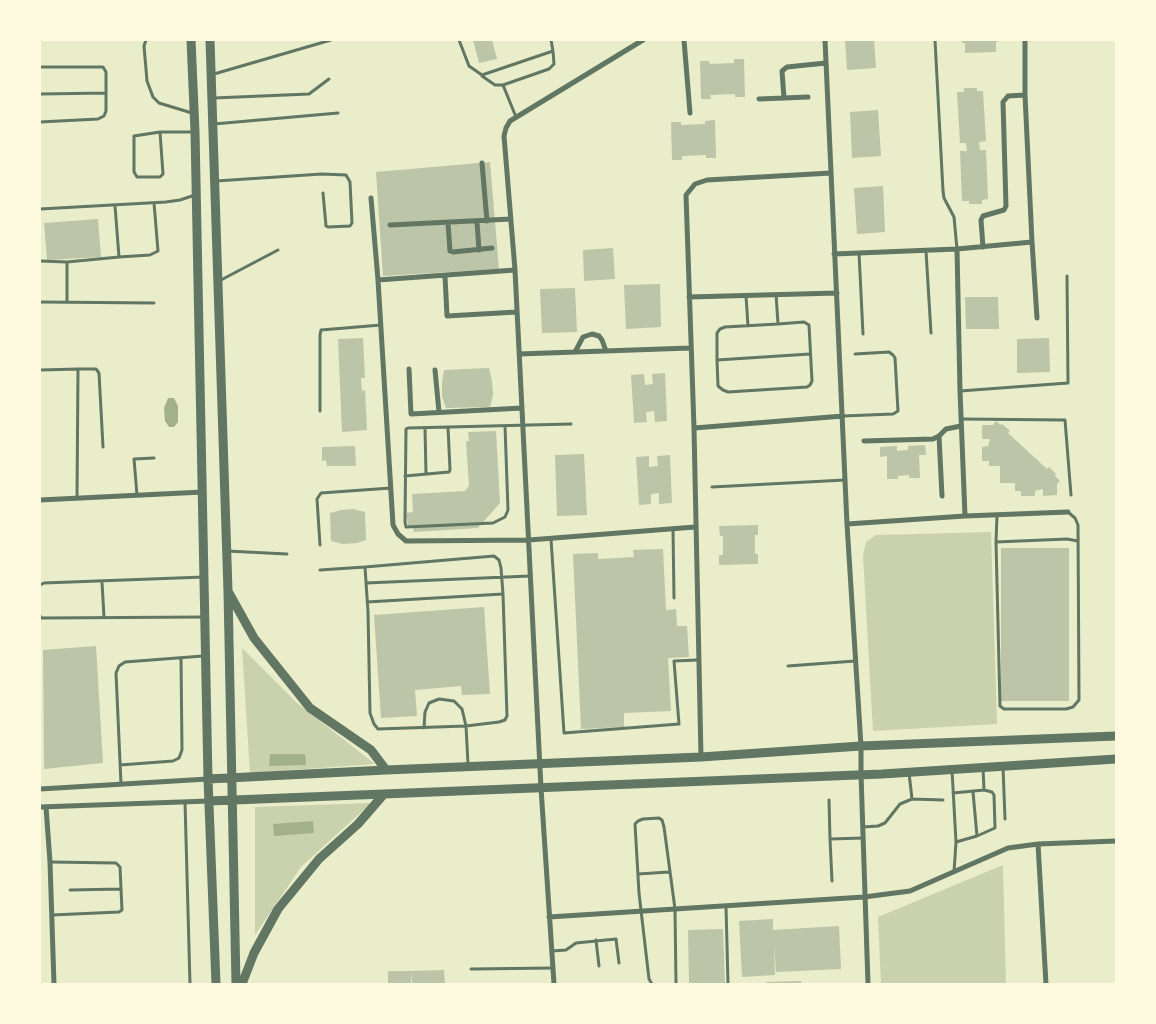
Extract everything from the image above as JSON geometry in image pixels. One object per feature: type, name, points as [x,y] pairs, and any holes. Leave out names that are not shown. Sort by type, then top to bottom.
[{"type":"street","points":[[191,40],[195,132],[208,779],[216,984]]},
{"type":"street","points":[[210,40],[213,181],[228,591],[236,984]]},
{"type":"street","points":[[554,984],[541,788],[517,312],[504,136],[510,121],[644,40]]},
{"type":"street","points":[[684,40],[690,113]]},
{"type":"street","points":[[825,40],[847,524],[861,746],[860,774],[868,984]]},
{"type":"street","points":[[1025,40],[1032,242],[1037,318]]},
{"type":"street","points":[[784,98],[782,71],[784,68],[826,63]]},
{"type":"street","points":[[982,246],[981,220],[983,216],[1004,210],[1006,206],[1003,102],[1008,96],[1026,95]]},
{"type":"street","points":[[759,99],[808,97]]},
{"type":"street","points":[[482,163],[487,221]]},
{"type":"street","points":[[700,757],[694,428],[686,195],[694,184],[707,180],[831,173]]},
{"type":"street","points":[[371,198],[391,488],[394,525],[398,534],[406,541],[529,540],[695,527]]},
{"type":"street","points":[[390,225],[511,219]]},
{"type":"street","points":[[477,222],[480,250]]},
{"type":"street","points":[[448,223],[450,251],[492,248]]},
{"type":"street","points":[[834,254],[926,250],[1032,242]]},
{"type":"street","points":[[957,248],[965,516]]},
{"type":"street","points":[[378,280],[514,270]]},
{"type":"street","points":[[445,276],[447,316],[517,312]]},
{"type":"street","points":[[689,297],[837,293]]},
{"type":"street","points":[[575,352],[583,338],[592,334],[599,336],[606,351]]},
{"type":"street","points":[[519,354],[690,348]]},
{"type":"street","points":[[409,368],[411,414],[522,408]]},
{"type":"street","points":[[435,370],[439,412]]},
{"type":"street","points":[[694,428],[843,416]]},
{"type":"street","points":[[864,441],[933,439],[946,430],[961,426]]},
{"type":"street","points":[[939,436],[942,496]]},
{"type":"street","points":[[40,500],[203,492]]},
{"type":"street","points":[[847,524],[965,516],[1068,512]]},
{"type":"street","points":[[228,591],[254,638],[310,708],[370,750],[386,770]]},
{"type":"street","points":[[40,788],[468,766],[541,765],[700,757],[861,746],[1116,736]]},
{"type":"street","points":[[54,984],[50,862],[43,807],[909,772],[1116,760]]},
{"type":"street","points":[[242,984],[254,953],[278,909],[319,859],[358,824],[384,794]]},
{"type":"street","points":[[550,917],[864,897],[910,891],[1008,848],[1038,844],[1116,841]]},
{"type":"street","points":[[1038,844],[1046,984]]},
{"type":"lane","points":[[146,40],[144,46],[147,81],[152,97],[159,102],[193,113]]},
{"type":"lane","points":[[211,75],[331,40]]},
{"type":"lane","points":[[459,40],[469,66],[495,85],[503,86],[549,69],[554,64],[554,51],[551,40]]},
{"type":"lane","points":[[935,40],[943,191],[944,198],[954,217],[957,248]]},
{"type":"lane","points":[[482,75],[554,51]]},
{"type":"lane","points":[[40,67],[103,68],[106,72],[106,111],[104,116],[98,119],[40,122]]},
{"type":"lane","points":[[211,98],[309,94],[329,79]]},
{"type":"lane","points":[[503,86],[517,117]]},
{"type":"lane","points":[[40,94],[106,93]]},
{"type":"lane","points":[[212,124],[338,114]]},
{"type":"lane","points":[[160,132],[163,174],[160,177],[137,178],[134,172],[133,138],[136,135],[160,132],[195,132]]},
{"type":"lane","points":[[213,181],[322,174],[346,175],[350,182],[352,223],[350,226],[326,226],[324,193]]},
{"type":"lane","points":[[40,209],[154,203],[180,200],[196,195]]},
{"type":"lane","points":[[40,261],[66,262],[150,255],[158,251],[154,203]]},
{"type":"lane","points":[[115,206],[119,257]]},
{"type":"lane","points":[[217,282],[278,250]]},
{"type":"lane","points":[[926,250],[931,333]]},
{"type":"lane","points":[[859,253],[863,334]]},
{"type":"lane","points":[[66,262],[67,302]]},
{"type":"lane","points":[[960,391],[1068,383],[1067,276]]},
{"type":"lane","points":[[776,294],[778,324]]},
{"type":"lane","points":[[746,296],[748,326]]},
{"type":"lane","points":[[40,302],[154,302]]},
{"type":"lane","points":[[807,323],[809,325],[812,381],[807,387],[728,392],[718,386],[717,333],[724,327],[748,326],[807,323]]},
{"type":"lane","points":[[320,411],[321,330],[381,325]]},
{"type":"lane","points":[[843,416],[894,414],[898,411],[895,358],[893,354],[888,352],[854,354]]},
{"type":"lane","points":[[717,360],[810,354]]},
{"type":"lane","points":[[77,498],[78,369]]},
{"type":"lane","points":[[40,370],[96,369],[99,373],[104,447]]},
{"type":"lane","points":[[961,419],[1065,420],[1071,495]]},
{"type":"lane","points":[[505,426],[508,510],[505,517],[493,523],[408,528],[405,522],[405,431],[408,428],[571,424]]},
{"type":"lane","points":[[405,476],[446,473],[450,470],[448,427]]},
{"type":"lane","points":[[425,428],[426,474]]},
{"type":"lane","points":[[136,495],[134,459],[154,458]]},
{"type":"lane","points":[[712,487],[846,480]]},
{"type":"lane","points":[[320,545],[317,498],[321,493],[391,488]]},
{"type":"lane","points":[[996,515],[1000,706],[1004,709],[1066,709],[1073,707],[1079,700],[1078,525],[1075,518],[1068,512]]},
{"type":"lane","points":[[673,529],[674,598]]},
{"type":"lane","points":[[551,538],[564,733],[679,724],[674,661],[698,660]]},
{"type":"lane","points":[[996,542],[1067,539],[1078,541]]},
{"type":"lane","points":[[226,551],[287,554]]},
{"type":"lane","points":[[320,570],[494,556],[499,560],[502,577],[507,716],[505,720],[466,726],[378,729],[370,714],[365,567]]},
{"type":"lane","points":[[366,583],[531,576]]},
{"type":"lane","points":[[40,584],[204,577]]},
{"type":"lane","points":[[102,582],[104,617]]},
{"type":"lane","points":[[367,602],[502,594]]},
{"type":"lane","points":[[40,616],[42,618],[205,617]]},
{"type":"lane","points":[[120,784],[116,673],[120,666],[125,662],[206,656]]},
{"type":"lane","points":[[120,765],[173,762],[179,758],[182,750],[181,658]]},
{"type":"lane","points":[[788,666],[855,661]]},
{"type":"lane","points":[[424,728],[425,712],[429,703],[439,699],[454,701],[462,709],[466,726],[468,766]]},
{"type":"lane","points":[[1003,766],[1005,819]]},
{"type":"lane","points":[[982,768],[984,790]]},
{"type":"lane","points":[[952,770],[956,842],[954,872]]},
{"type":"lane","points":[[909,772],[912,799]]},
{"type":"lane","points":[[953,793],[984,790],[992,792],[994,795],[994,828],[977,836],[956,842]]},
{"type":"lane","points":[[973,792],[977,836]]},
{"type":"lane","points":[[863,827],[878,826],[885,822],[900,804],[912,799],[943,800]]},
{"type":"lane","points":[[830,800],[832,881]]},
{"type":"lane","points":[[186,802],[190,984]]},
{"type":"lane","points":[[652,984],[649,979],[638,874],[635,824],[638,820],[659,818],[662,820],[664,827],[675,909],[676,984]]},
{"type":"lane","points":[[830,839],[863,838]]},
{"type":"lane","points":[[50,862],[116,863],[120,867],[122,910],[119,912],[52,915]]},
{"type":"lane","points":[[638,874],[669,872]]},
{"type":"lane","points":[[70,890],[121,889]]},
{"type":"lane","points":[[726,906],[728,984]]},
{"type":"lane","points":[[552,951],[566,950],[576,943],[616,939],[619,963]]},
{"type":"lane","points":[[596,940],[599,966]]},
{"type":"lane","points":[[471,969],[553,968]]},
{"type":"shaded area","points":[[168,398],[174,398],[178,406],[178,422],[174,427],[169,427],[165,421],[164,408]]},
{"type":"shaded area","points":[[991,532],[997,724],[873,731],[863,556],[866,542],[876,535]]},
{"type":"shaded area","points":[[242,648],[297,703],[375,764],[250,773]]},
{"type":"shaded area","points":[[270,754],[305,754],[306,765],[269,766]]},
{"type":"shaded area","points":[[371,803],[301,867],[255,935],[255,807]]},
{"type":"shaded area","points":[[313,821],[314,833],[274,836],[273,824]]},
{"type":"shaded area","points":[[1003,865],[1006,984],[881,984],[878,917]]},
{"type":"building","points":[[473,40],[492,40],[497,59],[479,63]]},
{"type":"building","points":[[845,40],[874,40],[876,68],[847,70]]},
{"type":"building","points":[[962,40],[998,40],[996,42],[996,52],[965,53],[965,43],[962,43]]},
{"type":"building","points":[[734,59],[744,59],[745,97],[735,97],[735,94],[710,95],[711,99],[701,99],[700,61],[709,61],[710,64],[734,63]]},
{"type":"building","points":[[964,88],[977,88],[977,91],[983,91],[986,141],[979,142],[980,150],[986,150],[988,199],[982,200],[982,204],[969,204],[969,201],[962,201],[960,151],[967,151],[966,143],[960,143],[957,92],[964,92]]},
{"type":"building","points":[[878,110],[881,156],[852,158],[850,112]]},
{"type":"building","points":[[715,120],[716,158],[706,158],[706,155],[682,156],[682,160],[672,160],[671,122],[681,122],[681,125],[705,124],[705,121]]},
{"type":"building","points":[[490,162],[499,269],[383,276],[376,172]]},
{"type":"building","points":[[883,186],[885,232],[857,234],[854,188]]},
{"type":"building","points":[[98,219],[101,257],[47,260],[44,223]]},
{"type":"building","points":[[613,248],[615,279],[584,281],[583,250]]},
{"type":"building","points":[[660,284],[661,327],[626,329],[624,285]]},
{"type":"building","points":[[575,288],[577,332],[542,333],[540,289]]},
{"type":"building","points":[[965,297],[998,297],[999,329],[966,329]]},
{"type":"building","points":[[363,338],[365,378],[361,378],[362,391],[365,390],[367,430],[342,432],[338,339]]},
{"type":"building","points":[[1049,338],[1050,372],[1017,373],[1017,339]]},
{"type":"building","points":[[489,368],[493,395],[490,407],[446,408],[442,396],[444,370]]},
{"type":"building","points":[[665,373],[667,421],[655,422],[654,411],[646,412],[647,422],[634,423],[631,375],[644,374],[645,385],[653,384],[652,374]]},
{"type":"building","points":[[996,421],[1010,431],[1008,433],[1047,469],[1049,467],[1056,474],[1055,476],[1060,481],[1057,484],[1057,495],[1043,496],[1043,489],[1035,491],[1035,496],[1021,496],[1021,491],[1015,491],[1015,483],[1000,483],[1000,466],[989,466],[989,461],[982,461],[982,447],[988,446],[990,439],[982,439],[982,425],[993,425]]},
{"type":"building","points":[[496,431],[500,503],[478,528],[414,532],[413,526],[408,526],[406,513],[413,512],[412,494],[465,491],[469,486],[466,441],[469,441],[468,432]]},
{"type":"building","points":[[925,445],[926,455],[919,455],[920,478],[909,478],[909,475],[898,476],[898,479],[887,479],[887,456],[880,457],[880,447],[897,446],[897,451],[908,450],[908,446]]},
{"type":"building","points":[[355,446],[356,466],[327,466],[326,460],[322,461],[322,447]]},
{"type":"building","points":[[584,454],[587,515],[557,516],[555,455]]},
{"type":"building","points":[[670,455],[672,503],[659,504],[659,493],[651,494],[651,504],[639,505],[636,457],[649,456],[649,467],[658,466],[657,456]]},
{"type":"building","points":[[353,509],[365,512],[366,540],[343,544],[331,541],[330,513]]},
{"type":"building","points":[[758,525],[758,535],[755,535],[755,554],[758,554],[758,564],[719,565],[719,555],[723,555],[723,536],[720,536],[719,526]]},
{"type":"building","points":[[1001,548],[1069,548],[1069,701],[1001,701]]},
{"type":"building","points":[[663,549],[666,610],[676,609],[677,626],[687,626],[689,657],[668,658],[671,711],[624,713],[624,727],[581,729],[573,554],[598,553],[598,559],[634,557],[633,550]]},
{"type":"building","points":[[484,607],[490,694],[462,695],[461,686],[415,690],[417,716],[381,718],[374,615]]},
{"type":"building","points":[[96,646],[103,763],[44,769],[43,650]]},
{"type":"building","points":[[773,919],[773,930],[839,926],[841,969],[776,972],[774,944],[775,975],[742,977],[739,921]]},
{"type":"building","points":[[723,929],[725,984],[689,984],[688,930]]},
{"type":"building","points":[[444,970],[445,984],[412,984],[411,971]]},
{"type":"building","points":[[388,971],[411,971],[411,984],[388,984]]},
{"type":"building","points":[[801,981],[801,984],[767,984],[766,982]]}]
